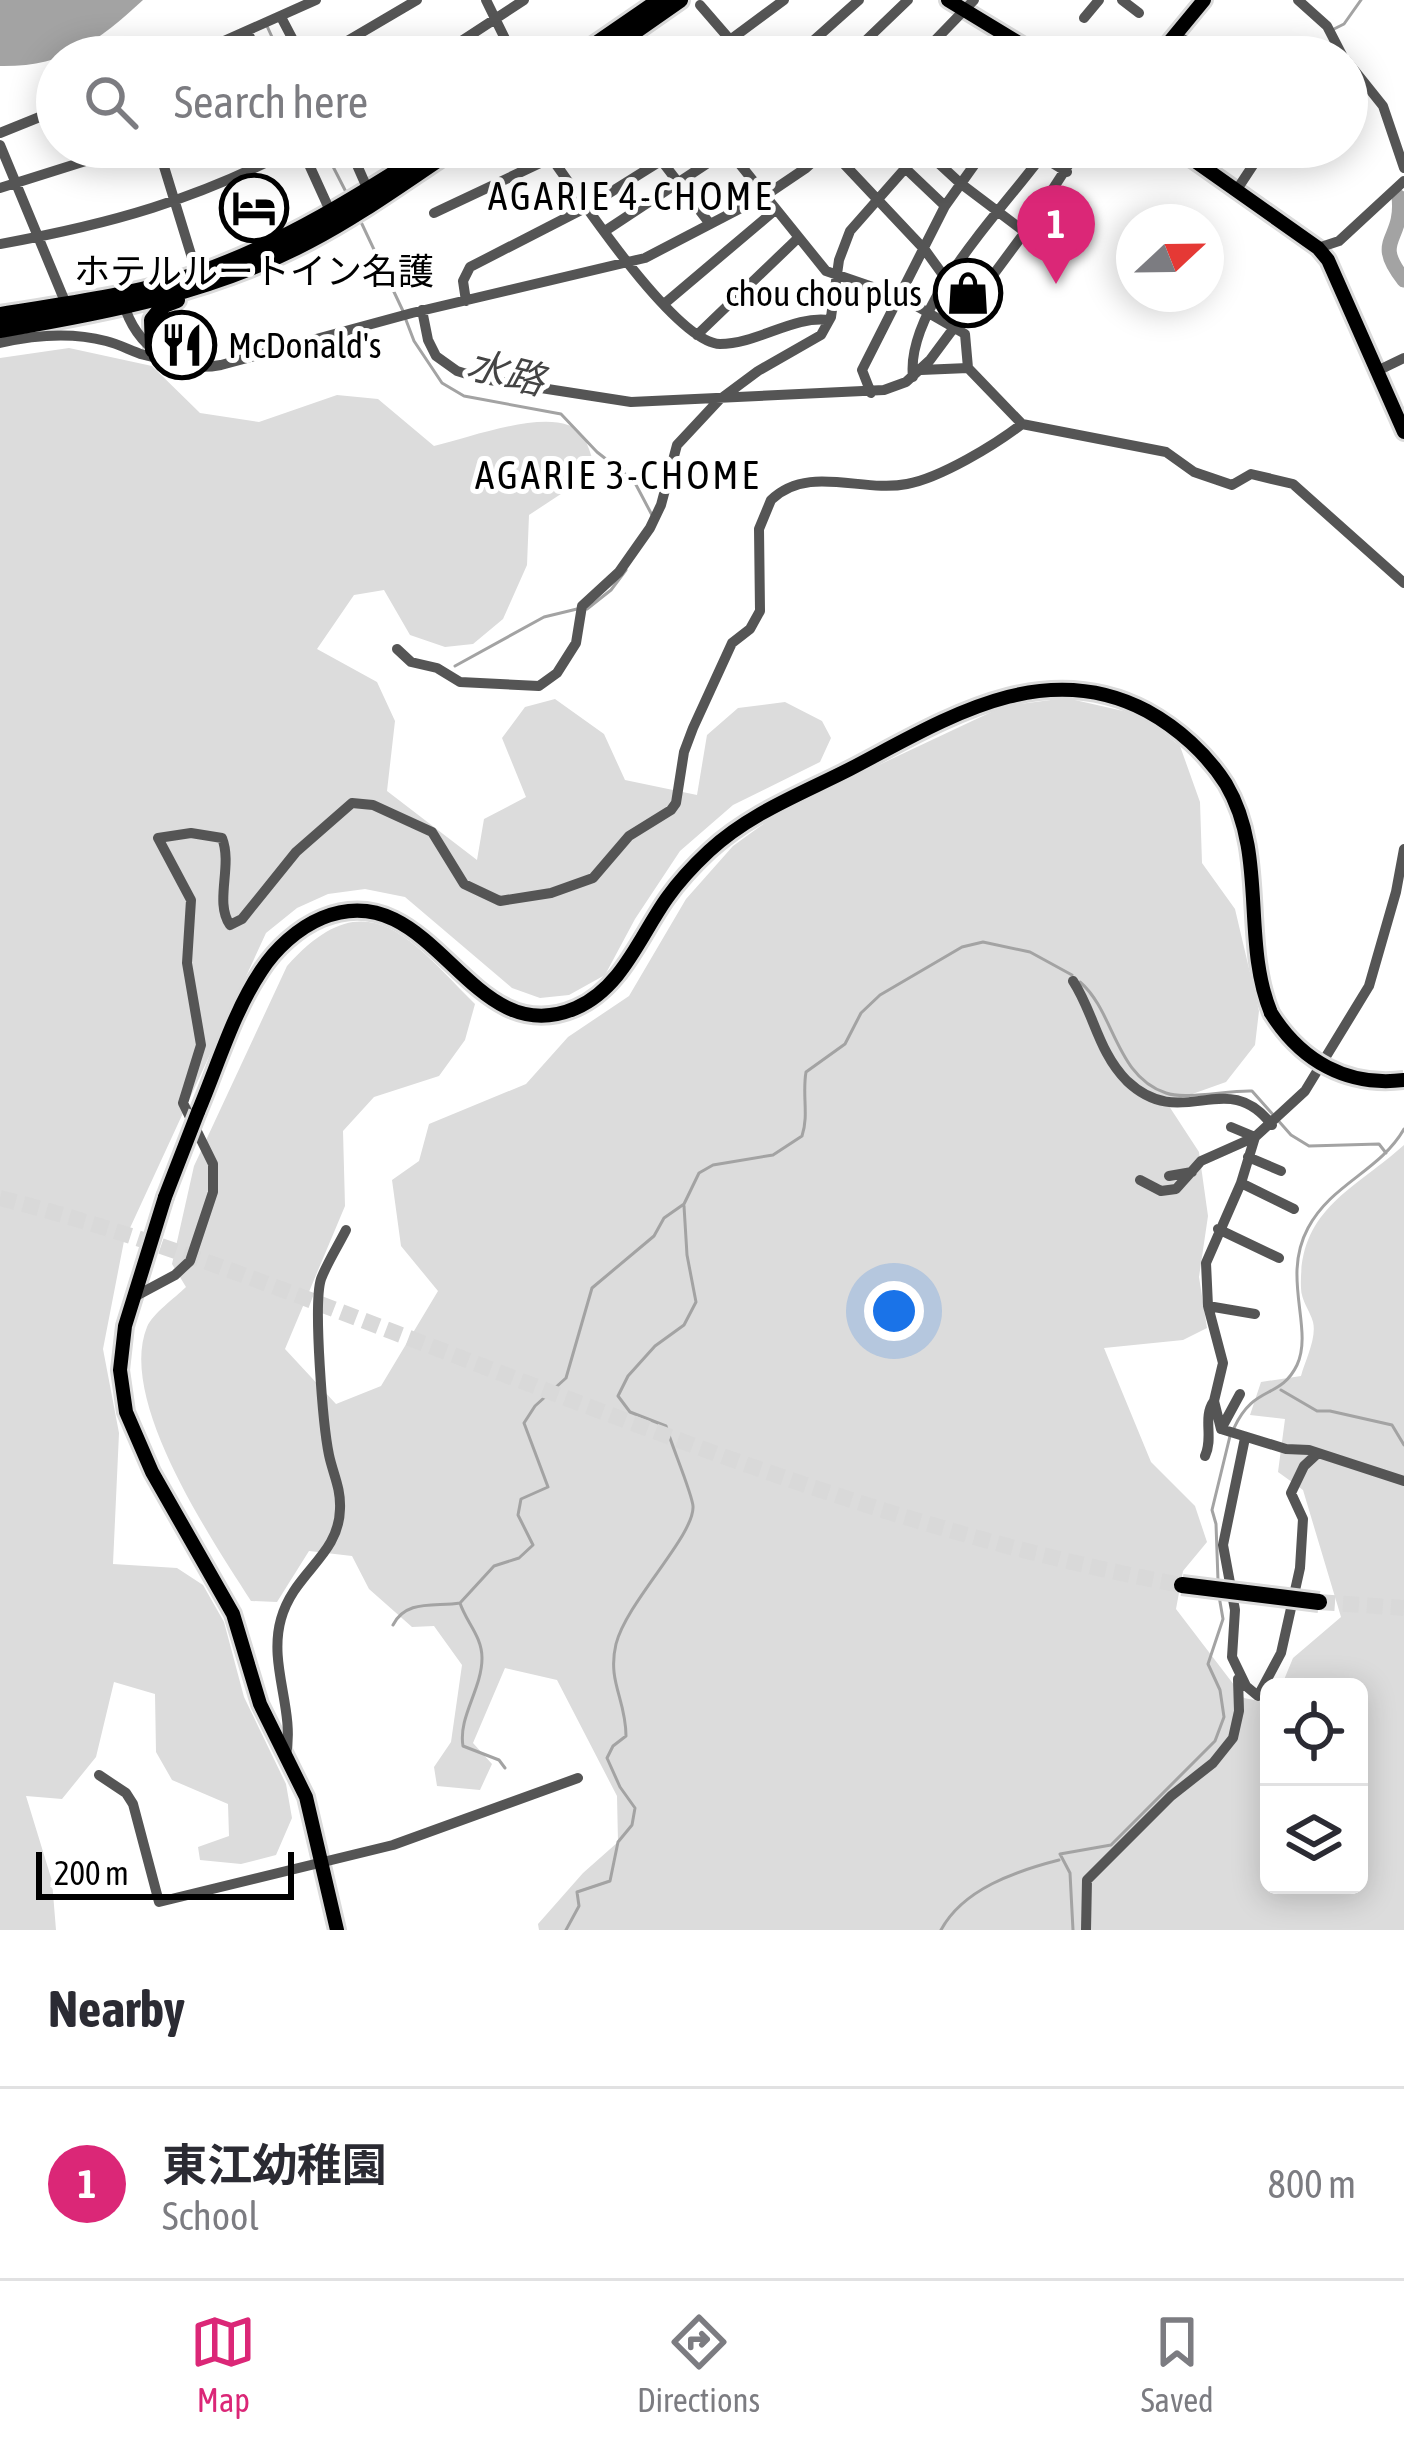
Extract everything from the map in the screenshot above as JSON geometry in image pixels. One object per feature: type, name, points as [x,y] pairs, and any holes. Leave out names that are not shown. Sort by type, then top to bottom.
[{"type":"highway","points":[[608,36],[660,0]]},
{"type":"highway","points":[[628,36],[680,0]]},
{"type":"highway","points":[[365,198],[407,168]]},
{"type":"highway","points":[[158,354],[149,327],[164,305],[201,280],[341,213],[419,168]]},
{"type":"highway","points":[[0,330],[201,280]]},
{"type":"highway","points":[[0,314],[122,300]]},
{"type":"highway","points":[[1182,1585],[1318,1602]]},
{"type":"main road","points":[[947,0],[968,6],[1006,36]]},
{"type":"main road","points":[[1176,35],[1204,0]]},
{"type":"main road","points":[[1204,168],[1318,248],[1331,266],[1404,432]]},
{"type":"main road","points":[[337,1930],[306,1797],[260,1704],[233,1614],[152,1472],[126,1412],[121,1353],[132,1298],[165,1197],[261,971],[311,922],[344,911],[384,914],[424,937],[490,999],[525,1013],[558,1013],[588,1002],[607,987],[667,898],[714,846],[756,815],[961,712],[1033,690],[1086,691],[1141,707],[1197,749],[1222,779],[1244,829],[1252,879],[1256,967],[1271,1013],[1300,1050],[1332,1071],[1362,1079],[1404,1079]]},
{"type":"street","points":[[239,36],[316,0]]},
{"type":"street","points":[[356,36],[417,0]]},
{"type":"street","points":[[486,0],[504,36]]},
{"type":"street","points":[[468,36],[524,0]]},
{"type":"street","points":[[735,36],[784,0]]},
{"type":"street","points":[[819,36],[860,0]]},
{"type":"street","points":[[869,36],[908,0]]},
{"type":"street","points":[[1084,18],[1099,0]]},
{"type":"street","points":[[1122,0],[1139,13]]},
{"type":"street","points":[[1304,2],[1327,26],[1330,36]]},
{"type":"street","points":[[700,5],[727,36]]},
{"type":"street","points":[[939,36],[968,6]]},
{"type":"street","points":[[263,36],[265,25]]},
{"type":"street","points":[[265,25],[278,36]]},
{"type":"street","points":[[1368,90],[1383,106],[1404,168]]},
{"type":"street","points":[[0,133],[36,118]]},
{"type":"street","points":[[0,146],[66,304]]},
{"type":"street","points":[[0,188],[65,168]]},
{"type":"street","points":[[164,168],[201,280]]},
{"type":"street","points":[[0,244],[175,204],[258,168]]},
{"type":"street","points":[[312,168],[341,213]]},
{"type":"street","points":[[356,168],[365,198]]},
{"type":"street","points":[[434,213],[535,168]]},
{"type":"street","points":[[559,168],[629,263],[697,335],[724,344],[812,320],[830,320]]},
{"type":"street","points":[[466,301],[463,281],[470,267],[587,207],[651,168]]},
{"type":"street","points":[[667,168],[710,224]]},
{"type":"street","points":[[605,231],[700,168]]},
{"type":"street","points":[[745,168],[774,211],[826,271],[898,296],[954,326],[968,341],[968,368],[1022,424],[1166,452],[1193,472],[1232,485],[1251,474],[1293,484],[1404,583]]},
{"type":"street","points":[[122,300],[139,338],[158,354],[189,367],[210,367],[417,311],[629,263],[766,195],[807,168]]},
{"type":"street","points":[[848,168],[925,250],[946,280],[972,300]]},
{"type":"street","points":[[945,168],[1025,232]]},
{"type":"street","points":[[871,393],[862,370],[946,206],[972,168]]},
{"type":"street","points":[[917,373],[911,361],[927,311],[1032,168]]},
{"type":"street","points":[[1060,168],[1067,172]]},
{"type":"street","points":[[417,311],[436,356],[470,376],[610,400],[871,393],[896,387],[917,373],[1069,168]]},
{"type":"street","points":[[1236,191],[1251,168]]},
{"type":"street","points":[[397,649],[411,662],[437,668],[471,685],[539,686],[548,682],[576,643],[581,606],[619,572],[650,528],[677,446],[718,400],[821,334],[830,320],[850,231],[905,170],[946,206]]},
{"type":"street","points":[[1318,248],[1339,241],[1399,186]]},
{"type":"street","points":[[664,304],[774,211]]},
{"type":"street","points":[[697,335],[797,238]]},
{"type":"street","points":[[0,343],[53,335],[123,346],[142,357],[158,354]]},
{"type":"street","points":[[1377,370],[1404,358]]},
{"type":"street","points":[[917,373],[968,368]]},
{"type":"street","points":[[132,1298],[175,1275],[190,1261],[215,1184],[213,1165],[183,1103],[201,1038],[187,963],[191,900],[158,838],[191,832],[222,838],[228,870],[224,910],[230,925],[242,919],[296,852],[352,803],[373,806],[432,832],[457,876],[490,898],[511,902],[585,883],[637,830],[676,803],[693,728],[732,643],[750,629],[760,611],[760,529],[778,492],[805,482],[878,487],[923,480],[1022,424]]},
{"type":"street","points":[[1140,1180],[1161,1191],[1176,1189],[1201,1161],[1255,1137],[1305,1091],[1369,986],[1404,849]]},
{"type":"street","points":[[1073,981],[1086,1000],[1096,1036],[1128,1082],[1149,1096],[1184,1106],[1228,1096],[1276,1121]]},
{"type":"street","points":[[1231,1127],[1255,1137]]},
{"type":"street","points":[[1204,1456],[1207,1411],[1223,1363],[1208,1306],[1206,1264],[1255,1137]]},
{"type":"street","points":[[1248,1157],[1281,1171]]},
{"type":"street","points":[[1169,1177],[1192,1172]]},
{"type":"street","points":[[1240,1183],[1294,1209]]},
{"type":"street","points":[[1218,1229],[1279,1258]]},
{"type":"street","points":[[286,1756],[291,1730],[280,1683],[279,1623],[301,1575],[336,1541],[339,1524],[340,1493],[329,1455],[319,1346],[320,1283],[346,1230]]},
{"type":"street","points":[[1208,1306],[1255,1314]]},
{"type":"street","points":[[1223,1430],[1240,1394]]},
{"type":"street","points":[[1214,1401],[1223,1430],[1318,1453],[1404,1481]]},
{"type":"street","points":[[1242,1438],[1223,1546],[1235,1610],[1232,1657],[1246,1686],[1258,1696],[1281,1653],[1300,1568],[1303,1519],[1291,1492],[1304,1466],[1318,1453]]},
{"type":"street","points":[[1086,1930],[1087,1880],[1171,1796],[1213,1763],[1233,1738],[1239,1711],[1238,1669]]},
{"type":"street","points":[[99,1775],[126,1793],[133,1804],[159,1902],[393,1845],[578,1778]]},
{"type":"shaded area","points":[[0,0],[143,0],[98,36],[36,36],[36,63],[0,66]]},
{"type":"shaded area","points":[[69,348],[152,366],[200,413],[259,422],[337,395],[378,399],[434,446],[538,422],[568,425],[582,436],[594,464],[570,488],[529,515],[527,565],[503,619],[473,644],[445,647],[410,635],[384,590],[354,595],[317,649],[377,682],[395,721],[387,791],[477,860],[484,819],[526,797],[502,738],[525,707],[555,699],[604,734],[625,780],[697,795],[707,735],[738,708],[785,702],[822,721],[831,738],[820,762],[733,805],[680,851],[605,975],[569,995],[540,998],[512,988],[405,897],[365,889],[328,894],[297,908],[266,933],[124,1241],[103,1349],[119,1433],[113,1564],[177,1568],[203,1585],[224,1622],[244,1697],[286,1784],[292,1818],[276,1855],[241,1864],[200,1860],[198,1847],[229,1836],[228,1804],[172,1780],[156,1752],[155,1694],[114,1682],[96,1757],[62,1799],[26,1796],[52,1881],[56,1930],[0,1930],[0,358]]},
{"type":"shaded area","points":[[1066,698],[1141,715],[1180,746],[1200,802],[1202,863],[1235,909],[1259,1011],[1255,1045],[1226,1082],[1167,1103],[1199,1152],[1208,1216],[1199,1277],[1207,1328],[1183,1340],[1104,1348],[1151,1462],[1195,1506],[1207,1542],[1183,1571],[1176,1609],[1244,1698],[1260,1701],[1260,1894],[1368,1894],[1368,1678],[1285,1678],[1293,1658],[1341,1617],[1303,1490],[1278,1472],[1285,1419],[1250,1415],[1261,1382],[1301,1376],[1314,1328],[1301,1292],[1303,1261],[1319,1220],[1404,1145],[1404,1930],[539,1930],[538,1924],[583,1873],[618,1842],[617,1796],[557,1680],[505,1668],[473,1743],[492,1764],[480,1790],[437,1786],[434,1767],[451,1742],[462,1665],[434,1626],[412,1627],[369,1589],[352,1556],[309,1551],[277,1602],[251,1601],[173,1468],[145,1392],[141,1357],[150,1322],[186,1287],[172,1264],[194,1166],[287,966],[315,939],[341,925],[365,922],[387,927],[430,958],[475,1004],[465,1040],[439,1076],[374,1097],[343,1131],[345,1206],[285,1349],[336,1404],[381,1386],[438,1291],[401,1246],[392,1180],[419,1161],[429,1124],[526,1084],[568,1037],[629,996],[686,899],[733,846],[781,811],[1004,706]]},
{"type":"waterway","points":[[1334,29],[1344,24],[1361,0]]},
{"type":"waterway","name":"水路","points":[[267,26],[272,36]]},
{"type":"waterway","name":"水路","points":[[334,168],[346,192]]},
{"type":"waterway","points":[[1399,197],[1389,247],[1404,280]]},
{"type":"waterway","name":"水路","points":[[361,222],[403,311]]},
{"type":"waterway","name":"水路","points":[[406,320],[442,383],[464,396],[561,414],[597,452],[634,481],[653,517]]},
{"type":"waterway","name":"水路","points":[[587,609],[626,570]]},
{"type":"waterway","name":"水路","points":[[455,666],[544,617],[577,609]]},
{"type":"waterway","points":[[505,1768],[499,1760],[463,1746],[464,1724],[482,1658],[460,1603],[494,1566],[519,1558],[533,1545],[518,1515],[521,1499],[548,1487],[524,1423],[566,1378],[592,1288],[684,1204],[699,1173],[713,1165],[773,1155],[802,1136],[806,1072],[845,1044],[861,1013],[880,995],[962,947],[983,942],[1030,952],[1072,975]]},
{"type":"waterway","points":[[1080,982],[1136,1073],[1149,1085],[1174,1095],[1252,1091],[1291,1135],[1309,1146],[1379,1144],[1386,1153]]},
{"type":"waterway","points":[[1234,1428],[1250,1405],[1283,1383],[1297,1365],[1302,1335],[1297,1265],[1308,1228],[1329,1200],[1382,1156],[1404,1129]]},
{"type":"waterway","points":[[566,1930],[579,1906],[577,1892],[610,1881],[618,1842],[632,1825],[635,1808],[607,1758],[626,1736],[615,1680],[616,1644],[633,1608],[683,1534],[693,1506],[666,1426],[630,1412],[618,1396],[628,1376],[655,1346],[684,1325],[696,1302],[684,1206]]},
{"type":"waterway","points":[[1281,1390],[1317,1411],[1392,1425],[1404,1445]]},
{"type":"waterway","points":[[1218,1580],[1212,1510],[1230,1436]]},
{"type":"waterway","points":[[1073,1930],[1070,1873],[1060,1854],[1111,1845],[1215,1741],[1224,1717],[1220,1690],[1208,1664],[1223,1619],[1219,1596]]},
{"type":"waterway","points":[[393,1625],[413,1608],[460,1603]]},
{"type":"waterway","points":[[941,1930],[977,1893],[1009,1876],[1059,1860]]},
{"type":"tunnel","points":[[0,1198],[200,1260],[783,1477],[979,1538],[1182,1585]]},
{"type":"tunnel","points":[[1319,1602],[1404,1608]]},
{"type":"place","name":"ホテルルートイン名護","points":[[254,208]]},
{"type":"place","name":"東江幼稚園","points":[[1056,284]]},
{"type":"place","name":"chou chou plus","points":[[968,293]]},
{"type":"place","name":"McDonald's","points":[[182,345]]},
{"type":"district","name":"AGARIE 4-CHOME","points":[[631,196]]},
{"type":"district","name":"AGARIE 3-CHOME","points":[[618,475]]}]
